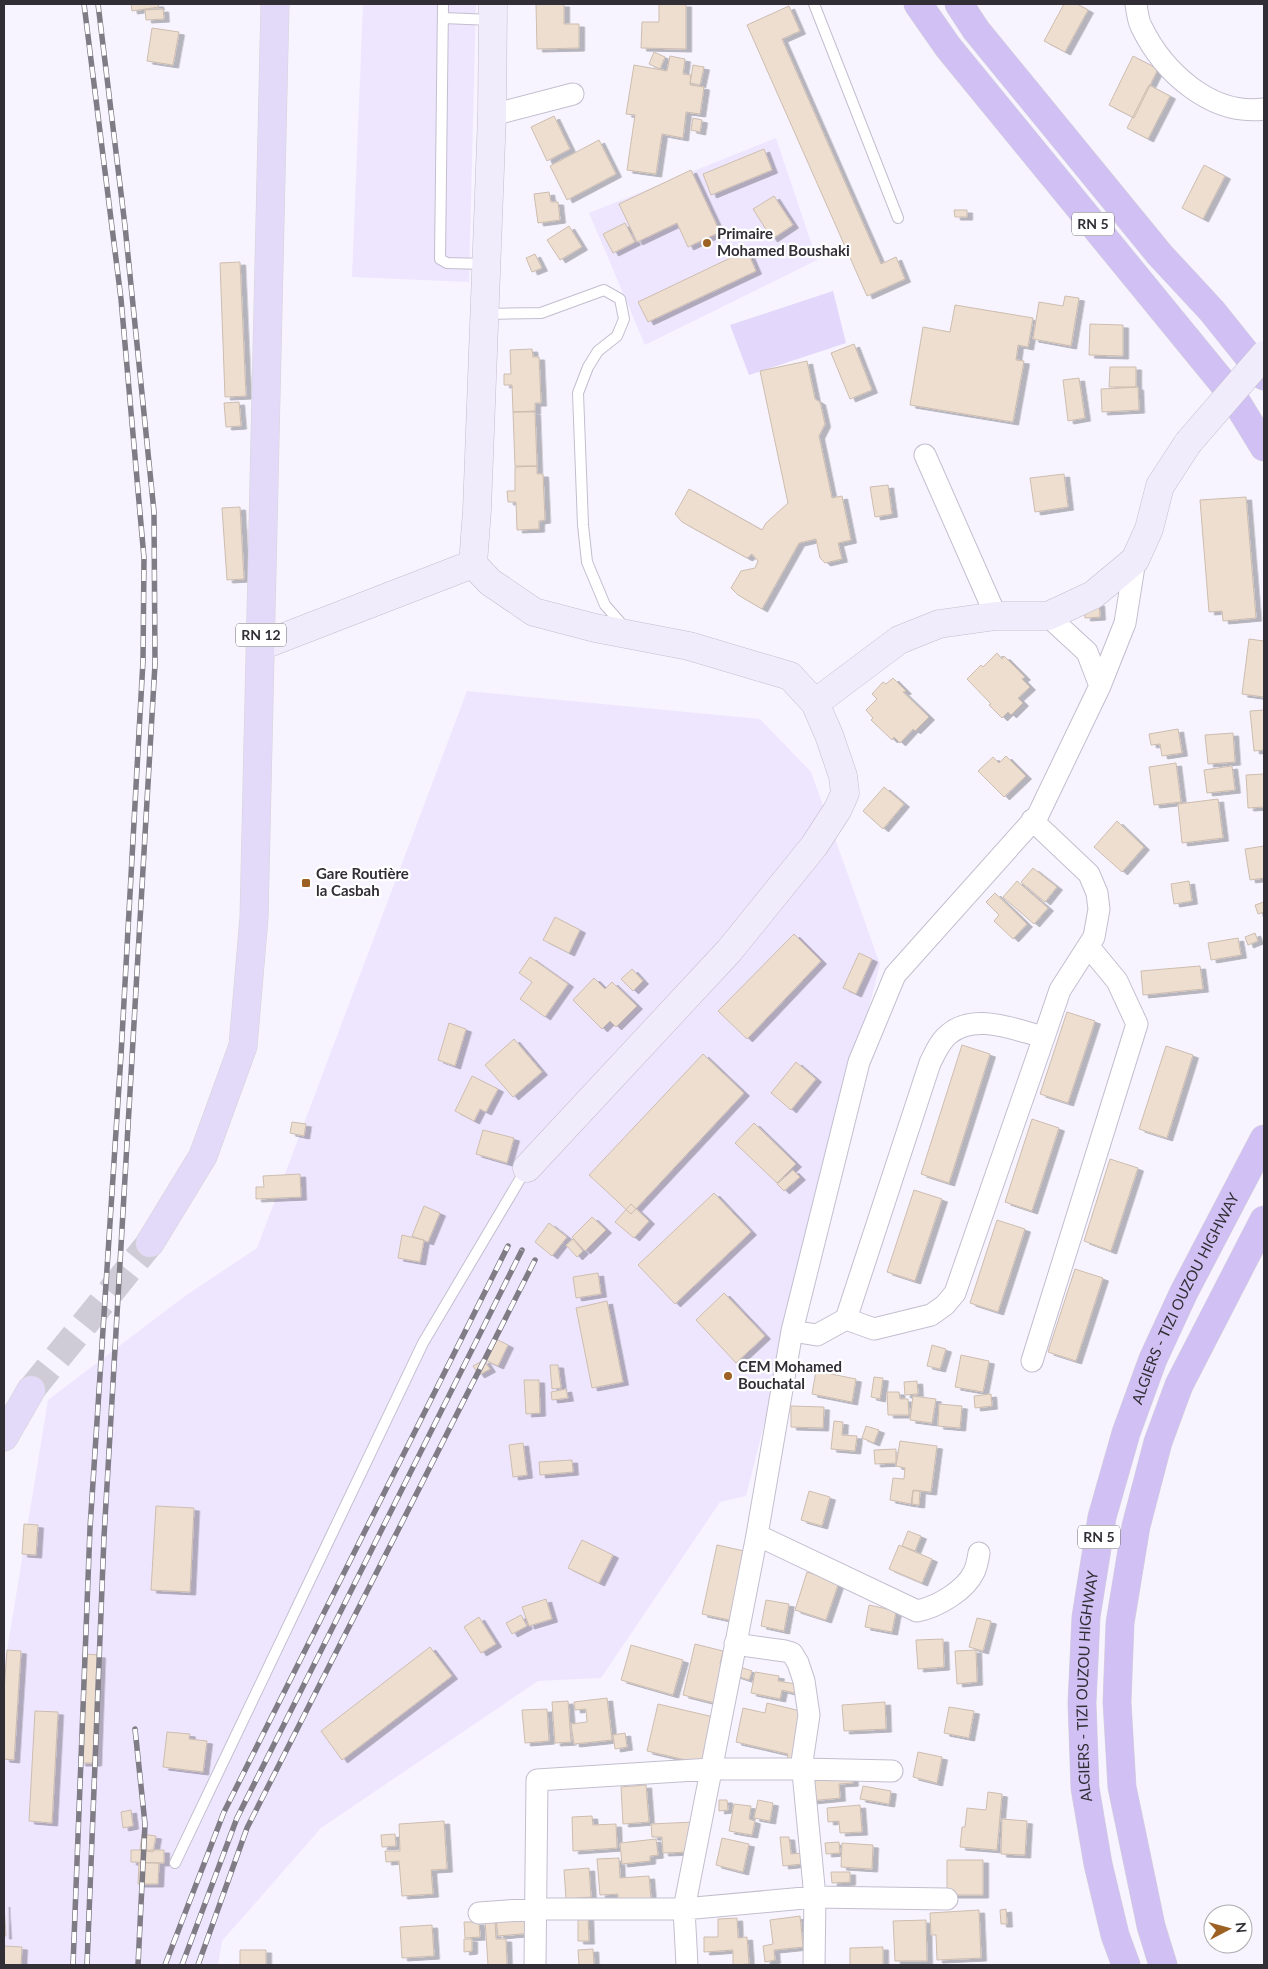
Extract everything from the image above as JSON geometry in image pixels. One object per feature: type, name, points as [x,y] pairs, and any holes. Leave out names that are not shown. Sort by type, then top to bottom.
[{"type":"highway","name":"RN 5","points":[[918,4],[948,47],[1231,393],[1264,447]]},
{"type":"highway","name":"RN 5","points":[[959,4],[976,30],[1160,255],[1212,311],[1264,376]]},
{"type":"highway","name":"ALGIERS - TIZI OUZOU HIGHWAY","points":[[1126,1965],[1115,1935],[1100,1873],[1085,1788],[1082,1703],[1086,1617],[1102,1517],[1126,1434],[1153,1359],[1184,1292],[1264,1139]]},
{"type":"highway","name":"ALGIERS - TIZI OUZOU HIGHWAY","points":[[1164,1965],[1147,1909],[1122,1787],[1117,1702],[1120,1623],[1136,1526],[1158,1442],[1179,1385],[1264,1220]]},
{"type":"main road","name":"RN 12","points":[[150,1243],[203,1156],[243,1046],[254,918],[275,4]]},
{"type":"main road","points":[[4,1437],[31,1390]]},
{"type":"street","points":[[1136,4],[1140,25],[1172,72],[1192,88],[1217,102],[1235,108],[1264,109]]},
{"type":"street","points":[[493,12],[492,115],[473,564],[490,582],[534,612],[595,628],[689,646],[790,676],[815,703],[829,735],[843,776],[845,793],[838,809],[814,846],[729,951],[526,1168]]},
{"type":"street","points":[[492,115],[573,94]]},
{"type":"street","points":[[688,1965],[684,1909],[757,1535],[792,1331],[859,1062],[895,975],[1038,815],[1100,686],[1125,623],[1135,560],[1149,529],[1160,486],[1188,443],[1264,355]]},
{"type":"street","points":[[925,455],[996,616]]},
{"type":"street","points":[[815,703],[899,640],[939,624],[996,616],[1048,616],[1093,595],[1135,560]]},
{"type":"street","points":[[261,646],[473,564]]},
{"type":"street","points":[[1048,616],[1087,652],[1100,686]]},
{"type":"street","points":[[846,1319],[874,1328],[931,1315],[945,1305],[955,1293],[1060,990],[1089,947],[1097,927],[1099,909],[1097,893],[1089,874],[1032,820]]},
{"type":"street","points":[[1032,1361],[1137,1024],[1117,981],[1089,947]]},
{"type":"street","points":[[792,1331],[817,1334],[846,1319],[930,1063],[938,1046],[948,1034],[967,1024],[979,1023],[1044,1037]]},
{"type":"street","points":[[757,1535],[917,1611],[928,1609],[957,1592],[974,1573],[980,1553]]},
{"type":"street","points":[[735,1644],[792,1653],[798,1663],[804,1681],[809,1715],[802,1762],[815,1897],[814,1965]]},
{"type":"street","points":[[534,1965],[537,1780],[711,1769],[803,1768],[892,1771]]},
{"type":"street","points":[[478,1912],[534,1909],[684,1909],[815,1897],[947,1899]]},
{"type":"lane","points":[[443,4],[440,259],[447,262],[486,264]]},
{"type":"lane","points":[[814,4],[898,218]]},
{"type":"lane","points":[[443,18],[493,12]]},
{"type":"lane","points":[[484,314],[541,313],[604,290],[620,299],[624,319],[617,336],[598,351],[588,367],[578,394],[583,525],[587,562],[605,605],[630,635]]},
{"type":"lane","points":[[175,1863],[423,1343],[526,1168]]},
{"type":"shaded area","points":[[363,4],[476,4],[469,282],[352,277]]},
{"type":"shaded area","name":"Primaire Mohamed Boushaki","points":[[776,138],[817,260],[645,345],[589,213]]},
{"type":"shaded area","points":[[833,291],[846,343],[749,375],[730,325]]},
{"type":"shaded area","points":[[467,691],[760,719],[811,772],[880,964],[746,1496],[720,1502],[601,1678],[538,1681],[321,1828],[222,1941],[218,1965],[4,1965],[5,1663],[48,1400],[185,1296],[257,1248]]},
{"type":"building","points":[[131,4],[158,4],[159,7],[132,11]]},
{"type":"building","points":[[536,4],[564,4],[564,24],[579,24],[579,48],[537,49]]},
{"type":"building","points":[[659,4],[686,4],[686,49],[641,48],[642,22],[659,22]]},
{"type":"building","points":[[1064,4],[1077,4],[1088,10],[1065,52],[1044,41]]},
{"type":"building","points":[[789,6],[800,31],[782,39],[881,264],[896,257],[905,279],[867,296],[747,25]]},
{"type":"building","points":[[163,9],[164,19],[146,20],[145,10]]},
{"type":"building","points":[[152,28],[179,32],[173,65],[147,61]]},
{"type":"building","points":[[654,52],[665,57],[660,69],[649,64]]},
{"type":"building","points":[[670,56],[685,59],[683,74],[691,75],[690,85],[704,87],[700,114],[686,112],[683,138],[662,134],[656,174],[627,170],[635,115],[626,114],[634,65],[667,71]]},
{"type":"building","points":[[1133,56],[1158,69],[1134,118],[1109,105]]},
{"type":"building","points":[[693,65],[704,67],[700,85],[690,83]]},
{"type":"building","points":[[1149,85],[1170,96],[1148,139],[1127,128]]},
{"type":"building","points":[[554,116],[570,149],[547,161],[531,127]]},
{"type":"building","points":[[693,118],[702,120],[700,132],[691,130]]},
{"type":"building","points":[[599,140],[616,174],[567,200],[550,166]]},
{"type":"building","points":[[764,149],[772,170],[711,195],[703,174]]},
{"type":"building","points":[[1204,165],[1225,176],[1203,219],[1182,208]]},
{"type":"building","points":[[691,170],[720,232],[688,247],[677,223],[637,242],[619,204]]},
{"type":"building","points":[[549,192],[551,202],[558,202],[560,220],[538,223],[534,194]]},
{"type":"building","points":[[774,196],[793,225],[772,239],[753,209]]},
{"type":"building","points":[[954,210],[967,210],[967,217],[955,217]]},
{"type":"building","points":[[625,223],[635,242],[613,253],[603,234]]},
{"type":"building","points":[[569,226],[582,247],[560,260],[547,240]]},
{"type":"building","points":[[747,250],[756,271],[648,322],[638,302]]},
{"type":"building","points":[[535,254],[542,268],[532,272],[526,258]]},
{"type":"building","points":[[240,262],[246,396],[225,397],[220,263]]},
{"type":"building","points":[[1065,296],[1079,298],[1071,346],[1033,339],[1039,302],[1063,306]]},
{"type":"building","points":[[955,305],[1033,318],[1028,347],[1018,345],[1016,360],[1024,361],[1013,422],[910,405],[923,327],[950,332]]},
{"type":"building","points":[[1090,324],[1123,325],[1123,356],[1089,355]]},
{"type":"building","points":[[854,344],[872,390],[850,399],[831,353]]},
{"type":"building","points":[[532,349],[533,357],[539,357],[541,403],[535,403],[535,411],[513,412],[512,385],[504,385],[504,374],[511,374],[510,350]]},
{"type":"building","points":[[807,361],[815,399],[820,402],[825,424],[819,436],[832,498],[842,496],[851,540],[838,543],[842,559],[825,563],[820,558],[816,539],[799,543],[762,609],[738,595],[731,588],[741,571],[755,568],[758,561],[752,554],[747,558],[682,522],[675,514],[689,489],[762,530],[766,523],[788,503],[760,371]]},
{"type":"building","points":[[1110,367],[1136,367],[1136,387],[1109,387]]},
{"type":"building","points":[[1079,378],[1085,418],[1068,421],[1063,380]]},
{"type":"building","points":[[1138,387],[1139,410],[1102,412],[1101,389]]},
{"type":"building","points":[[239,402],[241,426],[226,427],[224,403]]},
{"type":"building","points":[[513,412],[535,412],[537,466],[515,466]]},
{"type":"building","points":[[537,466],[537,474],[543,474],[545,520],[539,521],[539,529],[517,530],[516,502],[508,502],[507,491],[515,491],[515,467]]},
{"type":"building","points":[[1064,474],[1068,507],[1035,512],[1030,478]]},
{"type":"building","points":[[888,485],[892,514],[875,517],[870,487]]},
{"type":"building","points":[[1246,497],[1256,618],[1223,621],[1222,611],[1209,612],[1200,500]]},
{"type":"building","points":[[240,507],[244,579],[227,580],[222,508]]},
{"type":"building","points":[[1099,603],[1100,617],[1085,618],[1084,604]]},
{"type":"building","points":[[1249,639],[1264,641],[1264,697],[1242,694]]},
{"type":"building","points":[[997,653],[1002,659],[1004,656],[1025,677],[1022,679],[1030,687],[1018,698],[1023,703],[1011,715],[1008,712],[1002,718],[967,679]]},
{"type":"building","points":[[893,678],[906,691],[903,692],[929,717],[915,731],[913,729],[900,743],[894,737],[892,740],[871,720],[873,718],[866,710],[877,699],[872,694],[883,682],[886,684]]},
{"type":"building","points":[[1264,710],[1264,750],[1254,751],[1250,711]]},
{"type":"building","points":[[1178,729],[1182,753],[1162,756],[1160,744],[1151,745],[1149,734]]},
{"type":"building","points":[[1233,733],[1235,762],[1208,764],[1205,735]]},
{"type":"building","points":[[1006,756],[1026,776],[1004,797],[978,771],[993,757],[999,763]]},
{"type":"building","points":[[1176,763],[1181,802],[1154,805],[1149,767]]},
{"type":"building","points":[[1232,766],[1235,790],[1207,793],[1204,770]]},
{"type":"building","points":[[1264,774],[1264,807],[1248,808],[1246,775]]},
{"type":"building","points":[[884,787],[904,804],[883,829],[863,811]]},
{"type":"building","points":[[1218,799],[1223,838],[1182,843],[1178,804]]},
{"type":"building","points":[[1117,821],[1144,847],[1122,872],[1094,847]]},
{"type":"building","points":[[1264,846],[1264,878],[1250,880],[1245,849]]},
{"type":"building","points":[[1033,868],[1057,887],[1045,902],[1021,882]]},
{"type":"building","points":[[1017,881],[1048,908],[1034,924],[1003,897]]},
{"type":"building","points":[[1189,881],[1192,901],[1174,904],[1171,884]]},
{"type":"building","points":[[995,893],[1027,924],[1013,939],[994,921],[999,915],[986,902]]},
{"type":"building","points":[[1264,902],[1264,912],[1258,914],[1255,905]]},
{"type":"building","points":[[555,917],[580,930],[569,953],[543,940]]},
{"type":"building","points":[[1255,933],[1258,941],[1248,945],[1245,937]]},
{"type":"building","points":[[794,934],[821,961],[747,1039],[718,1011]]},
{"type":"building","points":[[1238,938],[1241,955],[1211,960],[1208,943]]},
{"type":"building","points":[[859,953],[872,959],[856,994],[843,988]]},
{"type":"building","points":[[530,957],[568,984],[545,1017],[520,999],[532,982],[519,973]]},
{"type":"building","points":[[1200,966],[1203,989],[1143,995],[1141,971]]},
{"type":"building","points":[[632,969],[643,981],[633,991],[621,979]]},
{"type":"building","points":[[594,978],[605,989],[612,982],[637,1006],[616,1027],[610,1021],[602,1029],[573,1000]]},
{"type":"building","points":[[1067,1012],[1095,1021],[1068,1103],[1040,1094]]},
{"type":"building","points":[[449,1023],[466,1029],[455,1066],[438,1060]]},
{"type":"building","points":[[514,1039],[542,1072],[513,1097],[485,1065]]},
{"type":"building","points":[[962,1045],[990,1054],[949,1183],[921,1174]]},
{"type":"building","points":[[1166,1046],[1193,1055],[1167,1138],[1139,1129]]},
{"type":"building","points":[[703,1054],[744,1093],[631,1214],[589,1175]]},
{"type":"building","points":[[796,1062],[816,1079],[791,1110],[771,1093]]},
{"type":"building","points":[[472,1076],[498,1089],[486,1112],[480,1109],[474,1121],[455,1111]]},
{"type":"building","points":[[1032,1119],[1059,1128],[1032,1211],[1005,1202]]},
{"type":"building","points":[[292,1122],[306,1124],[304,1136],[290,1133]]},
{"type":"building","points":[[754,1123],[796,1164],[777,1183],[735,1143]]},
{"type":"building","points":[[483,1130],[514,1138],[507,1163],[476,1154]]},
{"type":"building","points":[[1110,1159],[1138,1168],[1111,1251],[1084,1241]]},
{"type":"building","points":[[793,1170],[800,1177],[784,1191],[777,1184]]},
{"type":"building","points":[[300,1174],[301,1197],[256,1199],[256,1187],[264,1187],[263,1176]]},
{"type":"building","points":[[914,1190],[942,1199],[915,1281],[887,1272]]},
{"type":"building","points":[[714,1193],[751,1232],[675,1304],[638,1265]]},
{"type":"building","points":[[631,1204],[649,1221],[634,1238],[615,1222]]},
{"type":"building","points":[[424,1206],[440,1213],[428,1242],[412,1236]]},
{"type":"building","points":[[592,1217],[606,1230],[585,1251],[572,1237]]},
{"type":"building","points":[[997,1220],[1025,1229],[998,1312],[970,1303]]},
{"type":"building","points":[[549,1223],[567,1237],[552,1256],[535,1242]]},
{"type":"building","points":[[402,1235],[424,1240],[420,1262],[398,1258]]},
{"type":"building","points":[[573,1239],[583,1251],[577,1257],[566,1245]]},
{"type":"building","points":[[1075,1269],[1103,1278],[1076,1361],[1048,1352]]},
{"type":"building","points":[[598,1273],[601,1294],[576,1298],[573,1277]]},
{"type":"building","points":[[724,1293],[765,1336],[736,1363],[696,1320]]},
{"type":"building","points":[[607,1301],[623,1382],[592,1388],[576,1308]]},
{"type":"building","points":[[496,1339],[508,1345],[498,1366],[485,1360]]},
{"type":"building","points":[[932,1345],[946,1349],[940,1369],[927,1366]]},
{"type":"building","points":[[961,1355],[989,1361],[983,1392],[955,1387]]},
{"type":"building","points":[[484,1360],[490,1369],[479,1375],[473,1366]]},
{"type":"building","points":[[550,1365],[558,1365],[561,1388],[552,1389]]},
{"type":"building","points":[[816,1371],[856,1379],[852,1402],[812,1394]]},
{"type":"building","points":[[874,1377],[883,1378],[880,1399],[871,1397]]},
{"type":"building","points":[[524,1380],[539,1380],[540,1413],[526,1414]]},
{"type":"building","points":[[917,1381],[918,1394],[905,1395],[904,1382]]},
{"type":"building","points":[[566,1389],[568,1398],[552,1400],[551,1392]]},
{"type":"building","points":[[887,1392],[899,1392],[900,1399],[908,1399],[909,1415],[888,1415]]},
{"type":"building","points":[[991,1394],[992,1406],[975,1408],[974,1396]]},
{"type":"building","points":[[913,1396],[936,1399],[932,1423],[910,1420]]},
{"type":"building","points":[[939,1404],[962,1406],[960,1428],[938,1426]]},
{"type":"building","points":[[791,1406],[824,1407],[823,1428],[791,1427]]},
{"type":"building","points":[[834,1421],[843,1422],[842,1435],[857,1436],[855,1451],[831,1449]]},
{"type":"building","points":[[866,1426],[879,1430],[874,1443],[862,1438]]},
{"type":"building","points":[[900,1441],[937,1446],[931,1492],[913,1490],[911,1504],[890,1500],[893,1478],[904,1479],[905,1468],[896,1466]]},
{"type":"building","points":[[523,1443],[527,1475],[513,1477],[509,1445]]},
{"type":"building","points":[[896,1449],[896,1463],[875,1464],[874,1450]]},
{"type":"building","points":[[572,1460],[573,1472],[540,1475],[539,1462]]},
{"type":"building","points":[[809,1491],[830,1497],[822,1526],[801,1520]]},
{"type":"building","points":[[913,1491],[920,1491],[919,1505],[912,1504]]},
{"type":"building","points":[[156,1506],[194,1508],[190,1592],[151,1590]]},
{"type":"building","points":[[24,1524],[38,1525],[36,1555],[22,1554]]},
{"type":"building","points":[[908,1531],[921,1536],[915,1551],[902,1546]]},
{"type":"building","points":[[582,1540],[613,1555],[599,1583],[568,1568]]},
{"type":"building","points":[[717,1545],[749,1552],[734,1621],[702,1614]]},
{"type":"building","points":[[899,1545],[932,1559],[922,1583],[889,1569]]},
{"type":"building","points":[[807,1572],[839,1582],[826,1620],[795,1610]]},
{"type":"building","points":[[546,1599],[552,1619],[529,1626],[522,1607]]},
{"type":"building","points":[[766,1600],[789,1604],[784,1631],[761,1626]]},
{"type":"building","points":[[869,1605],[896,1611],[892,1632],[865,1627]]},
{"type":"building","points":[[521,1615],[527,1626],[512,1634],[506,1623]]},
{"type":"building","points":[[479,1617],[496,1644],[481,1653],[464,1627]]},
{"type":"building","points":[[977,1618],[991,1621],[983,1651],[969,1647]]},
{"type":"building","points":[[943,1639],[944,1667],[918,1669],[916,1640]]},
{"type":"building","points":[[695,1644],[723,1651],[720,1664],[729,1666],[719,1704],[683,1695]]},
{"type":"building","points":[[631,1645],[683,1660],[673,1695],[621,1680]]},
{"type":"building","points":[[430,1647],[452,1676],[342,1760],[321,1731]]},
{"type":"building","points":[[7,1650],[21,1651],[14,1760],[4,1759],[4,1691]]},
{"type":"building","points":[[976,1650],[977,1682],[957,1684],[955,1651]]},
{"type":"building","points":[[83,1654],[100,1655],[96,1763],[80,1763]]},
{"type":"building","points":[[737,1666],[752,1671],[749,1680],[734,1675]]},
{"type":"building","points":[[755,1672],[779,1676],[778,1681],[796,1684],[794,1693],[782,1690],[780,1699],[751,1693]]},
{"type":"building","points":[[607,1698],[612,1740],[574,1744],[571,1724],[587,1722],[586,1709],[575,1710],[574,1702]]},
{"type":"building","points":[[568,1701],[571,1742],[555,1743],[552,1702]]},
{"type":"building","points":[[885,1702],[886,1729],[844,1731],[842,1705]]},
{"type":"building","points":[[767,1703],[805,1712],[793,1763],[787,1761],[788,1754],[736,1742],[743,1708],[765,1713]]},
{"type":"building","points":[[658,1704],[718,1718],[707,1765],[647,1751]]},
{"type":"building","points":[[949,1707],[974,1711],[969,1738],[944,1733]]},
{"type":"building","points":[[547,1709],[549,1741],[525,1743],[522,1710]]},
{"type":"building","points":[[35,1711],[58,1712],[52,1823],[29,1821]]},
{"type":"building","points":[[167,1732],[190,1734],[189,1739],[207,1741],[203,1772],[163,1767]]},
{"type":"building","points":[[625,1733],[627,1747],[615,1749],[613,1735]]},
{"type":"building","points":[[918,1752],[942,1757],[937,1783],[913,1777]]},
{"type":"building","points":[[852,1774],[853,1783],[839,1784],[840,1798],[810,1801],[808,1778]]},
{"type":"building","points":[[646,1785],[649,1822],[623,1824],[621,1787]]},
{"type":"building","points":[[863,1786],[891,1791],[889,1804],[860,1799]]},
{"type":"building","points":[[988,1792],[1002,1794],[997,1850],[960,1847],[962,1827],[965,1827],[967,1808],[986,1810]]},
{"type":"building","points":[[719,1800],[727,1800],[728,1810],[719,1811]]},
{"type":"building","points":[[758,1800],[773,1803],[770,1821],[754,1818]]},
{"type":"building","points":[[734,1804],[751,1806],[749,1819],[755,1821],[752,1835],[729,1831]]},
{"type":"building","points":[[860,1805],[862,1832],[840,1833],[839,1821],[828,1822],[827,1808]]},
{"type":"building","points":[[131,1810],[133,1826],[123,1828],[121,1812]]},
{"type":"building","points":[[592,1816],[593,1825],[616,1824],[617,1848],[573,1851],[572,1817]]},
{"type":"building","points":[[1002,1819],[1027,1821],[1025,1855],[1001,1854]]},
{"type":"building","points":[[444,1821],[447,1869],[431,1870],[433,1894],[402,1896],[399,1861],[386,1862],[385,1851],[400,1851],[399,1824]]},
{"type":"building","points":[[694,1822],[689,1852],[663,1853],[662,1837],[652,1837],[651,1824]]},
{"type":"building","points":[[142,1834],[156,1836],[153,1852],[140,1850]]},
{"type":"building","points":[[395,1834],[396,1846],[382,1847],[381,1835]]},
{"type":"building","points":[[780,1837],[789,1837],[791,1854],[801,1853],[802,1864],[783,1866]]},
{"type":"building","points":[[722,1838],[749,1844],[743,1872],[716,1865]]},
{"type":"building","points":[[656,1839],[658,1855],[650,1856],[650,1861],[622,1864],[620,1843]]},
{"type":"building","points":[[839,1842],[840,1853],[826,1854],[825,1843]]},
{"type":"building","points":[[842,1843],[873,1845],[872,1869],[841,1867]]},
{"type":"building","points":[[131,1850],[164,1850],[164,1863],[131,1862]]},
{"type":"building","points":[[619,1858],[620,1878],[649,1876],[651,1899],[618,1901],[618,1894],[600,1895],[597,1859]]},
{"type":"building","points":[[947,1860],[983,1860],[983,1895],[947,1895]]},
{"type":"building","points":[[139,1863],[159,1863],[158,1884],[138,1884]]},
{"type":"building","points":[[589,1868],[591,1897],[566,1899],[564,1870]]},
{"type":"building","points":[[831,1872],[850,1872],[850,1882],[832,1883]]},
{"type":"building","points":[[4,1904],[6,1936],[4,1936]]},
{"type":"building","points":[[1006,1909],[1007,1924],[1001,1924],[1000,1910]]},
{"type":"building","points":[[979,1910],[981,1958],[937,1960],[936,1935],[931,1935],[930,1913]]},
{"type":"building","points":[[531,1916],[532,1933],[498,1936],[496,1919]]},
{"type":"building","points":[[800,1916],[803,1947],[774,1950],[775,1960],[765,1962],[763,1946],[773,1944],[770,1920]]},
{"type":"building","points":[[578,1917],[588,1917],[589,1941],[578,1941]]},
{"type":"building","points":[[737,1918],[738,1938],[747,1937],[749,1964],[733,1965],[733,1950],[704,1952],[704,1937],[718,1937],[718,1919]]},
{"type":"building","points":[[485,1920],[495,1920],[496,1939],[506,1939],[507,1965],[488,1965]]},
{"type":"building","points":[[926,1920],[927,1961],[895,1961],[893,1921]]},
{"type":"building","points":[[464,1922],[479,1922],[480,1937],[465,1938]]},
{"type":"building","points":[[432,1925],[434,1956],[402,1958],[400,1927]]},
{"type":"building","points":[[464,1939],[472,1939],[472,1951],[464,1952]]},
{"type":"building","points":[[4,1946],[22,1947],[21,1965],[4,1965]]},
{"type":"building","points":[[883,1947],[883,1965],[850,1965],[850,1948]]},
{"type":"building","points":[[593,1949],[594,1965],[579,1965],[578,1950]]},
{"type":"building","points":[[240,1950],[266,1950],[266,1965],[240,1965]]},
{"type":"tunnel","points":[[31,1390],[150,1243]]},
{"type":"railway","points":[[73,1965],[90,1528],[121,1055],[143,661],[144,558],[121,299],[84,4]]},
{"type":"railway","points":[[87,1965],[104,1537],[155,664],[154,512],[125,226],[98,4]]},
{"type":"railway","points":[[165,1965],[224,1812],[508,1246]]},
{"type":"railway","points":[[182,1965],[237,1818],[522,1250]]},
{"type":"railway","points":[[198,1965],[247,1828],[535,1260]]},
{"type":"railway","points":[[135,1729],[145,1824],[138,1965]]},
{"type":"place","name":"Primaire Mohamed Boushaki","points":[[707,243]]},
{"type":"place","name":"Gare Routière la Casbah","points":[[306,883]]},
{"type":"place","name":"CEM Mohamed Bouchatal","points":[[728,1376]]}]
